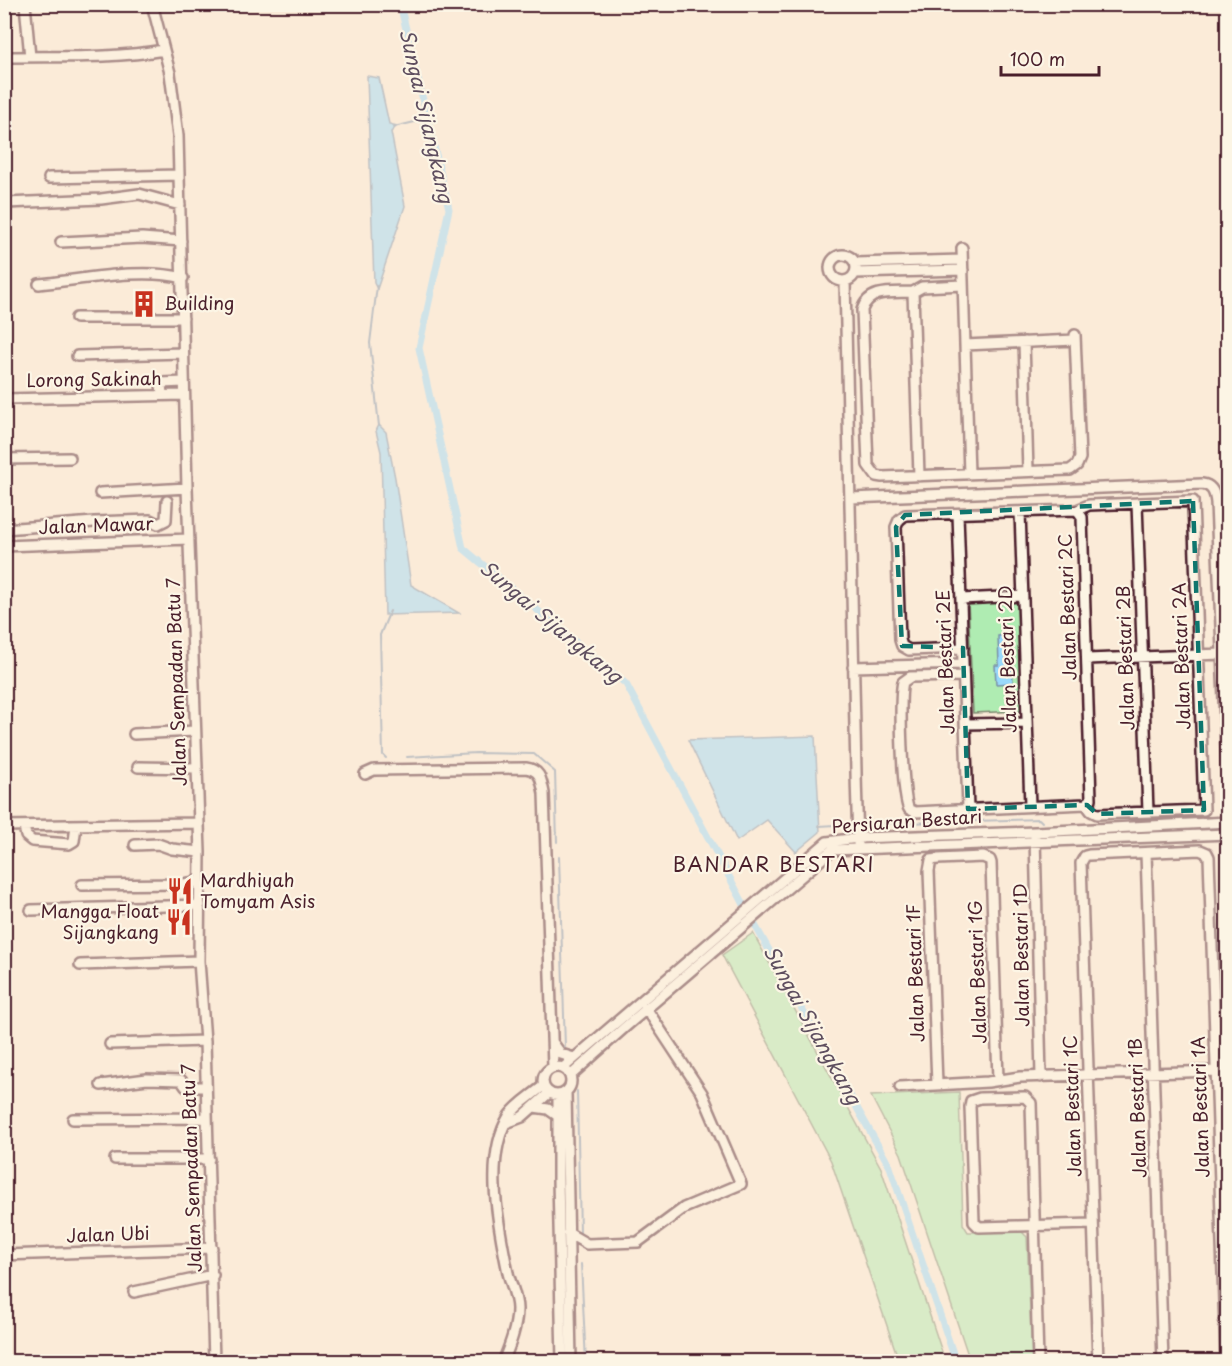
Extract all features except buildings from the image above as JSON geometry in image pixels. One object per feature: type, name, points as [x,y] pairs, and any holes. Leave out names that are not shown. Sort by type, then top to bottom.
[{"type":"street","points":[[25,4],[30,57]]},
{"type":"street","name":"Jalan Sempadan Batu 7","points":[[152,4],[174,97],[179,175],[197,823],[200,852],[199,961],[205,1041],[214,1360]]},
{"type":"street","points":[[4,57],[93,56],[164,50]]},
{"type":"street","points":[[49,178],[179,175]]},
{"type":"street","points":[[6,203],[101,199],[139,194],[180,205]]},
{"type":"street","points":[[61,242],[142,238],[181,241]]},
{"type":"street","points":[[962,248],[969,474]]},
{"type":"street","points":[[847,255],[855,268],[851,279],[845,282],[834,278],[830,268],[835,258],[847,255]]},
{"type":"street","points":[[855,268],[963,265]]},
{"type":"street","points":[[39,284],[130,275],[168,274],[183,279]]},
{"type":"street","points":[[845,282],[859,848]]},
{"type":"street","points":[[963,285],[922,287],[913,292],[876,294],[864,303],[862,310],[868,465],[876,476],[882,477],[1070,470],[1077,465],[1080,458],[1075,337],[965,345]]},
{"type":"street","points":[[913,292],[919,476]]},
{"type":"street","points":[[76,318],[183,318]]},
{"type":"street","points":[[1023,342],[1028,471]]},
{"type":"street","points":[[77,356],[183,353]]},
{"type":"street","points":[[162,395],[161,383],[184,382]]},
{"type":"street","name":"Lorong Sakinah","points":[[4,399],[184,395]]},
{"type":"street","points":[[4,459],[70,458]]},
{"type":"street","points":[[851,498],[1207,484],[1216,502],[1227,799]]},
{"type":"street","points":[[100,493],[187,488]]},
{"type":"street","points":[[4,529],[150,520],[158,524],[166,520],[167,501]]},
{"type":"street","name":"Jalan Bestari 2A","points":[[1137,503],[1193,501],[1204,810],[1148,812]]},
{"type":"street","points":[[1077,510],[1089,506],[1137,503]]},
{"type":"street","name":"Jalan Bestari 2B","points":[[1137,503],[1148,812]]},
{"type":"street","name":"Jalan Bestari 2C","points":[[963,648],[909,650],[902,646],[896,527],[899,520],[905,515],[1077,510],[1082,517],[1091,799],[1086,804]]},
{"type":"street","name":"Jalan Bestari 2D","points":[[1020,512],[1030,806]]},
{"type":"street","name":"Jalan Bestari 2E","points":[[958,514],[968,809]]},
{"type":"street","points":[[77,523],[79,543]]},
{"type":"street","name":"Jalan Mawar","points":[[4,546],[189,539]]},
{"type":"street","points":[[961,599],[1023,596]]},
{"type":"street","points":[[1086,659],[1222,654]]},
{"type":"street","points":[[853,667],[963,664]]},
{"type":"street","points":[[963,676],[910,677],[903,682],[906,804],[909,809],[915,812],[1086,804],[1090,811],[1098,814],[1148,812]]},
{"type":"street","points":[[965,724],[1027,723]]},
{"type":"street","points":[[134,734],[195,731]]},
{"type":"street","points":[[138,767],[196,768]]},
{"type":"street","points":[[365,774],[374,771],[476,767],[526,768],[532,769],[540,776],[544,793],[553,1043],[558,1067],[570,1076],[571,1085],[511,1113],[499,1141],[496,1198],[507,1267],[517,1304],[510,1345],[503,1362]]},
{"type":"street","name":"Persiaran Bestari","points":[[758,907],[827,842],[858,838],[1227,822]]},
{"type":"street","points":[[4,826],[197,823]]},
{"type":"street","points":[[24,826],[26,836],[32,841],[69,844],[74,841],[76,826]]},
{"type":"street","name":"Jalan Bestari 1D","points":[[1035,832],[1041,1077]]},
{"type":"street","name":"Persiaran Bestari","points":[[558,1067],[574,1058],[831,850],[1227,834]]},
{"type":"street","points":[[135,844],[158,844],[172,849],[200,852]]},
{"type":"street","name":"Jalan Bestari 1A","points":[[1146,853],[1200,850],[1207,853],[1209,857],[1226,1362]]},
{"type":"street","name":"Jalan Bestari 1C","points":[[1098,1362],[1081,863],[1085,856],[1089,855],[1146,853]]},
{"type":"street","name":"Jalan Bestari 1B","points":[[1146,853],[1163,1362]]},
{"type":"street","name":"Jalan Bestari 1F","points":[[937,1084],[928,871],[932,860],[983,857],[991,863]]},
{"type":"street","name":"Jalan Bestari 1G","points":[[991,863],[998,1080]]},
{"type":"street","points":[[82,885],[184,884],[200,881]]},
{"type":"street","points":[[31,910],[200,905]]},
{"type":"street","name":"Persiaran Bestari","points":[[570,1076],[740,922]]},
{"type":"street","points":[[80,965],[199,961]]},
{"type":"street","points":[[568,1233],[587,1244],[639,1242],[684,1208],[741,1185],[702,1094],[646,1008]]},
{"type":"street","points":[[110,1044],[205,1041]]},
{"type":"street","points":[[553,1043],[561,1054],[574,1058]]},
{"type":"street","points":[[558,1067],[546,1072],[542,1081],[554,1091],[558,1116],[562,1362]]},
{"type":"street","points":[[900,1087],[1041,1077],[1216,1071]]},
{"type":"street","points":[[101,1085],[147,1079],[181,1080],[186,1087],[206,1087]]},
{"type":"street","points":[[506,1123],[518,1119],[554,1091]]},
{"type":"street","points":[[554,1091],[568,1233],[571,1362]]},
{"type":"street","points":[[1038,1362],[1034,1226],[1030,1102],[1028,1098],[1020,1096],[971,1101],[974,1222],[979,1227],[1034,1226],[1094,1224]]},
{"type":"street","points":[[534,1107],[543,1108],[558,1116]]},
{"type":"street","points":[[73,1119],[207,1118]]},
{"type":"street","points":[[115,1158],[208,1159]]},
{"type":"street","points":[[569,1257],[587,1244]]},
{"type":"street","name":"Jalan Ubi","points":[[4,1255],[212,1248]]},
{"type":"street","points":[[134,1292],[213,1275]]},
{"type":"street","points":[[200,1362],[214,1360]]},
{"type":"highlighted area","points":[[1193,501],[1204,810],[1097,814],[1087,805],[968,809],[963,648],[902,646],[896,527],[905,515]]},
{"type":"green space","points":[[1017,600],[1021,711],[973,713],[968,602]]},
{"type":"green space","points":[[753,933],[881,1168],[945,1361],[899,1361],[831,1161],[722,955]]},
{"type":"green space","points":[[959,1092],[963,1224],[968,1232],[1022,1232],[1027,1237],[1032,1361],[970,1361],[901,1154],[871,1096]]},
{"type":"water","points":[[367,76],[379,78],[389,124],[397,126],[391,132],[405,206],[377,289],[374,283]]},
{"type":"water","points":[[379,425],[386,432],[411,585],[459,613],[385,615],[381,452],[376,431]]},
{"type":"water","points":[[1011,635],[1013,683],[996,684],[995,665],[999,665],[998,636]]},
{"type":"water","points":[[815,736],[820,832],[796,852],[767,820],[737,841],[688,740]]},
{"type":"waterway","name":"Sungai Sijangkang","points":[[400,4],[449,209],[419,348],[463,548],[626,684],[755,925],[890,1167],[956,1362]]},
{"type":"waterway","points":[[394,127],[427,119]]},
{"type":"waterway","points":[[377,286],[370,343],[379,426]]},
{"type":"waterway","points":[[386,758],[383,755],[380,635],[390,611]]},
{"type":"waterway","points":[[407,757],[476,753],[534,754],[555,772],[557,842]]},
{"type":"waterway","points":[[872,824],[1039,819],[1042,822]]},
{"type":"waterway","points":[[819,826],[852,824]]},
{"type":"waterway","points":[[559,857],[565,1047]]},
{"type":"waterway","points":[[577,1091],[580,1233]]},
{"type":"waterway","points":[[581,1264],[586,1362]]},
{"type":"place","name":"Building","points":[[144,304]]},
{"type":"place","name":"Mardhiyah Tomyam Asis","points":[[180,891]]},
{"type":"place","name":"Mangga Float Sijangkang","points":[[179,922]]},
{"type":"district","name":"BANDAR BESTARI","points":[[774,865]]}]
